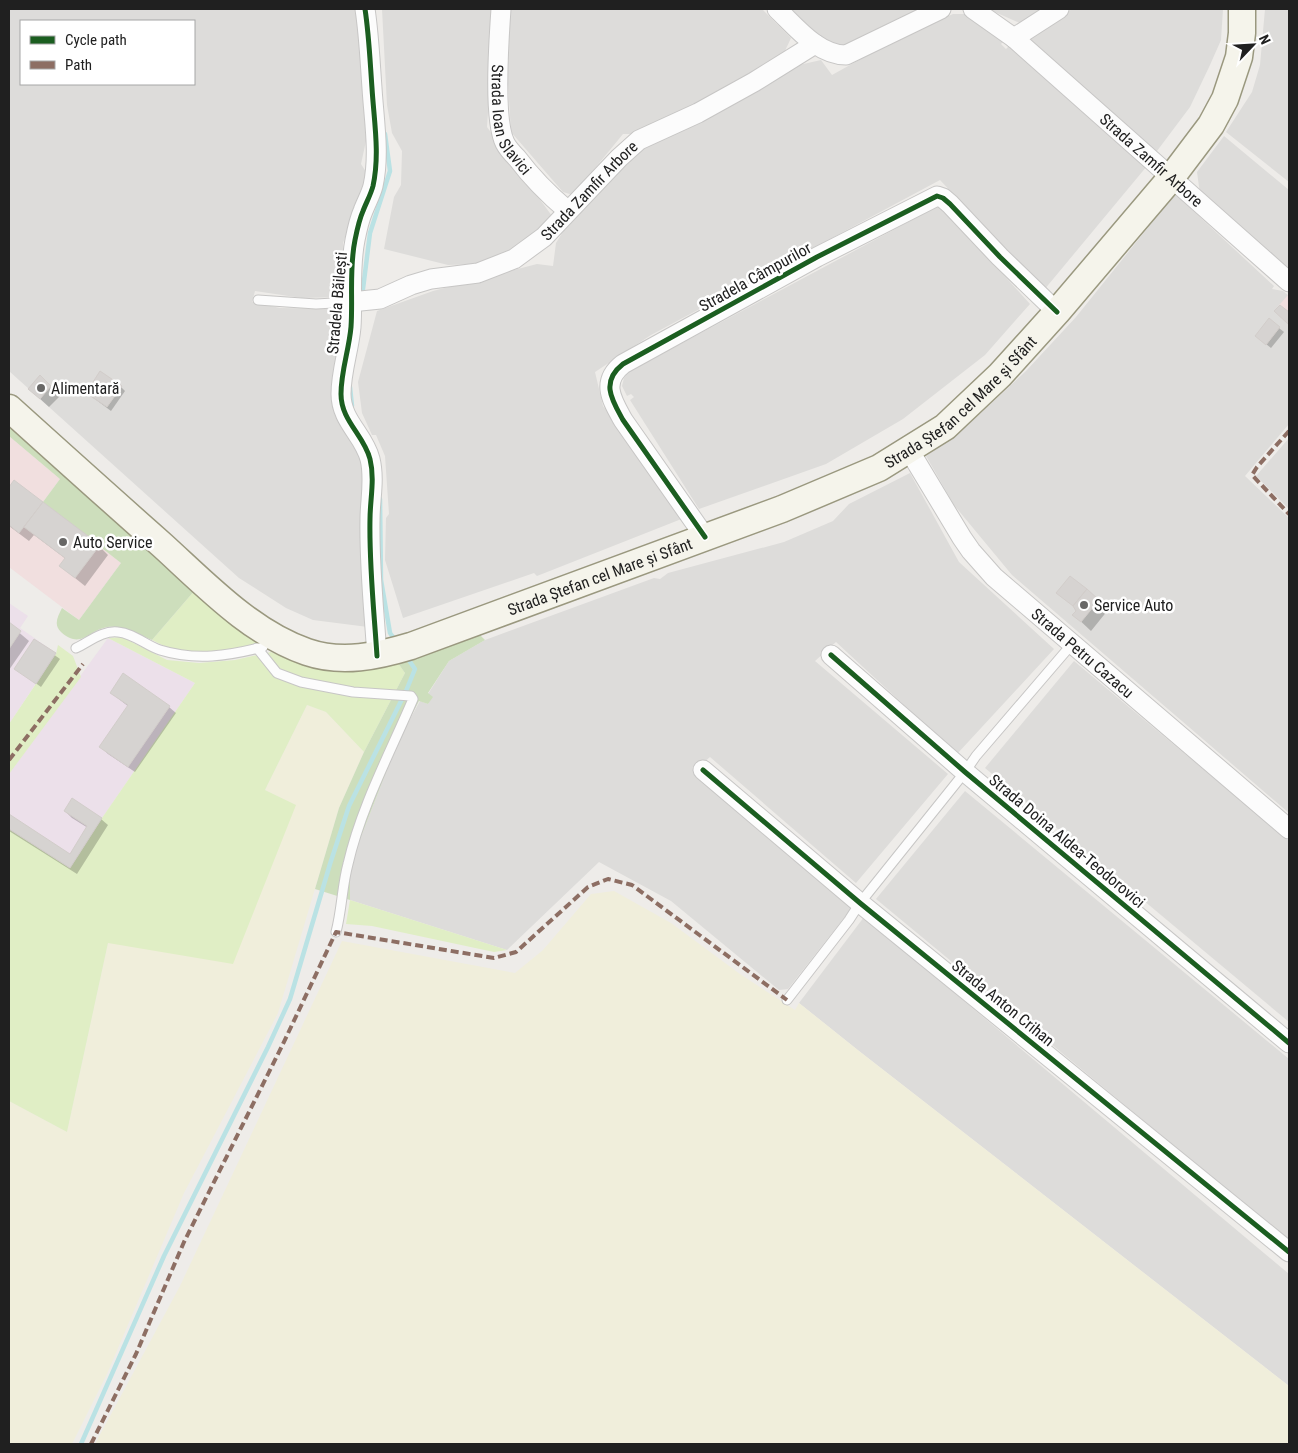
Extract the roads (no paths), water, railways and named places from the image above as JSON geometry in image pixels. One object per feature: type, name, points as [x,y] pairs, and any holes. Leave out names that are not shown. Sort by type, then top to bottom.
[{"type":"main road","name":"Strada Ștefan cel Mare și Sfânt","points":[[9,408],[224,600],[270,636],[308,653],[323,656],[361,658],[392,651],[782,509],[870,472],[945,427],[1000,376],[1057,312],[1172,178],[1211,125],[1225,99],[1239,57],[1242,9]]},
{"type":"street","name":"Stradela Băilești","points":[[365,9],[377,143],[372,186],[355,242],[352,265],[350,334],[341,395],[343,410],[348,422],[362,440],[370,458],[372,482],[371,549],[392,651]]},
{"type":"street","name":"Strada Ioan Slavici","points":[[501,9],[499,98],[502,133],[505,143],[546,192],[568,211]]},
{"type":"street","points":[[777,9],[815,44],[837,55],[846,56],[941,9]]},
{"type":"street","name":"Strada Zamfir Arbore","points":[[973,9],[1014,38],[1289,282]]},
{"type":"street","points":[[1014,38],[1059,9]]},
{"type":"street","name":"Strada Zamfir Arbore","points":[[351,302],[388,296],[411,285],[432,279],[478,273],[505,264],[544,237],[626,151],[639,140],[706,109],[815,44]]},
{"type":"street","name":"Stradela Câmpurilor","points":[[705,538],[623,420],[613,402],[610,388],[611,380],[616,370],[623,364],[817,257],[936,196],[943,198],[950,204],[1057,312]]},
{"type":"street","name":"Strada Petru Cazacu","points":[[909,450],[944,510],[971,551],[1007,590],[1289,828]]},
{"type":"street","name":"Strada Doina Aldea-Teodorovici","points":[[831,655],[965,772],[1289,1043]]},
{"type":"street","name":"Strada Anton Crihan","points":[[703,770],[860,903],[1289,1252]]},
{"type":"lane","points":[[258,300],[316,304],[351,302]]},
{"type":"lane","points":[[76,648],[104,633],[119,632],[160,650],[186,655],[213,657],[282,642]]},
{"type":"lane","points":[[787,1000],[860,903],[976,756],[1072,644]]},
{"type":"lane","points":[[257,648],[276,673],[301,682],[353,692],[411,696],[413,700],[366,809],[348,864],[336,932]]},
{"type":"waterway","points":[[362,297],[370,233],[390,171],[385,134]]},
{"type":"waterway","points":[[350,387],[352,406]]},
{"type":"waterway","points":[[380,499],[381,580],[390,633],[396,641]]},
{"type":"waterway","points":[[81,1444],[164,1256],[290,999],[349,806],[415,669],[406,656]]},
{"type":"place","name":"Alimentară","points":[[41,388]]},
{"type":"place","name":"Auto Service","points":[[63,542]]},
{"type":"place","name":"Service Auto","points":[[1084,605]]}]
